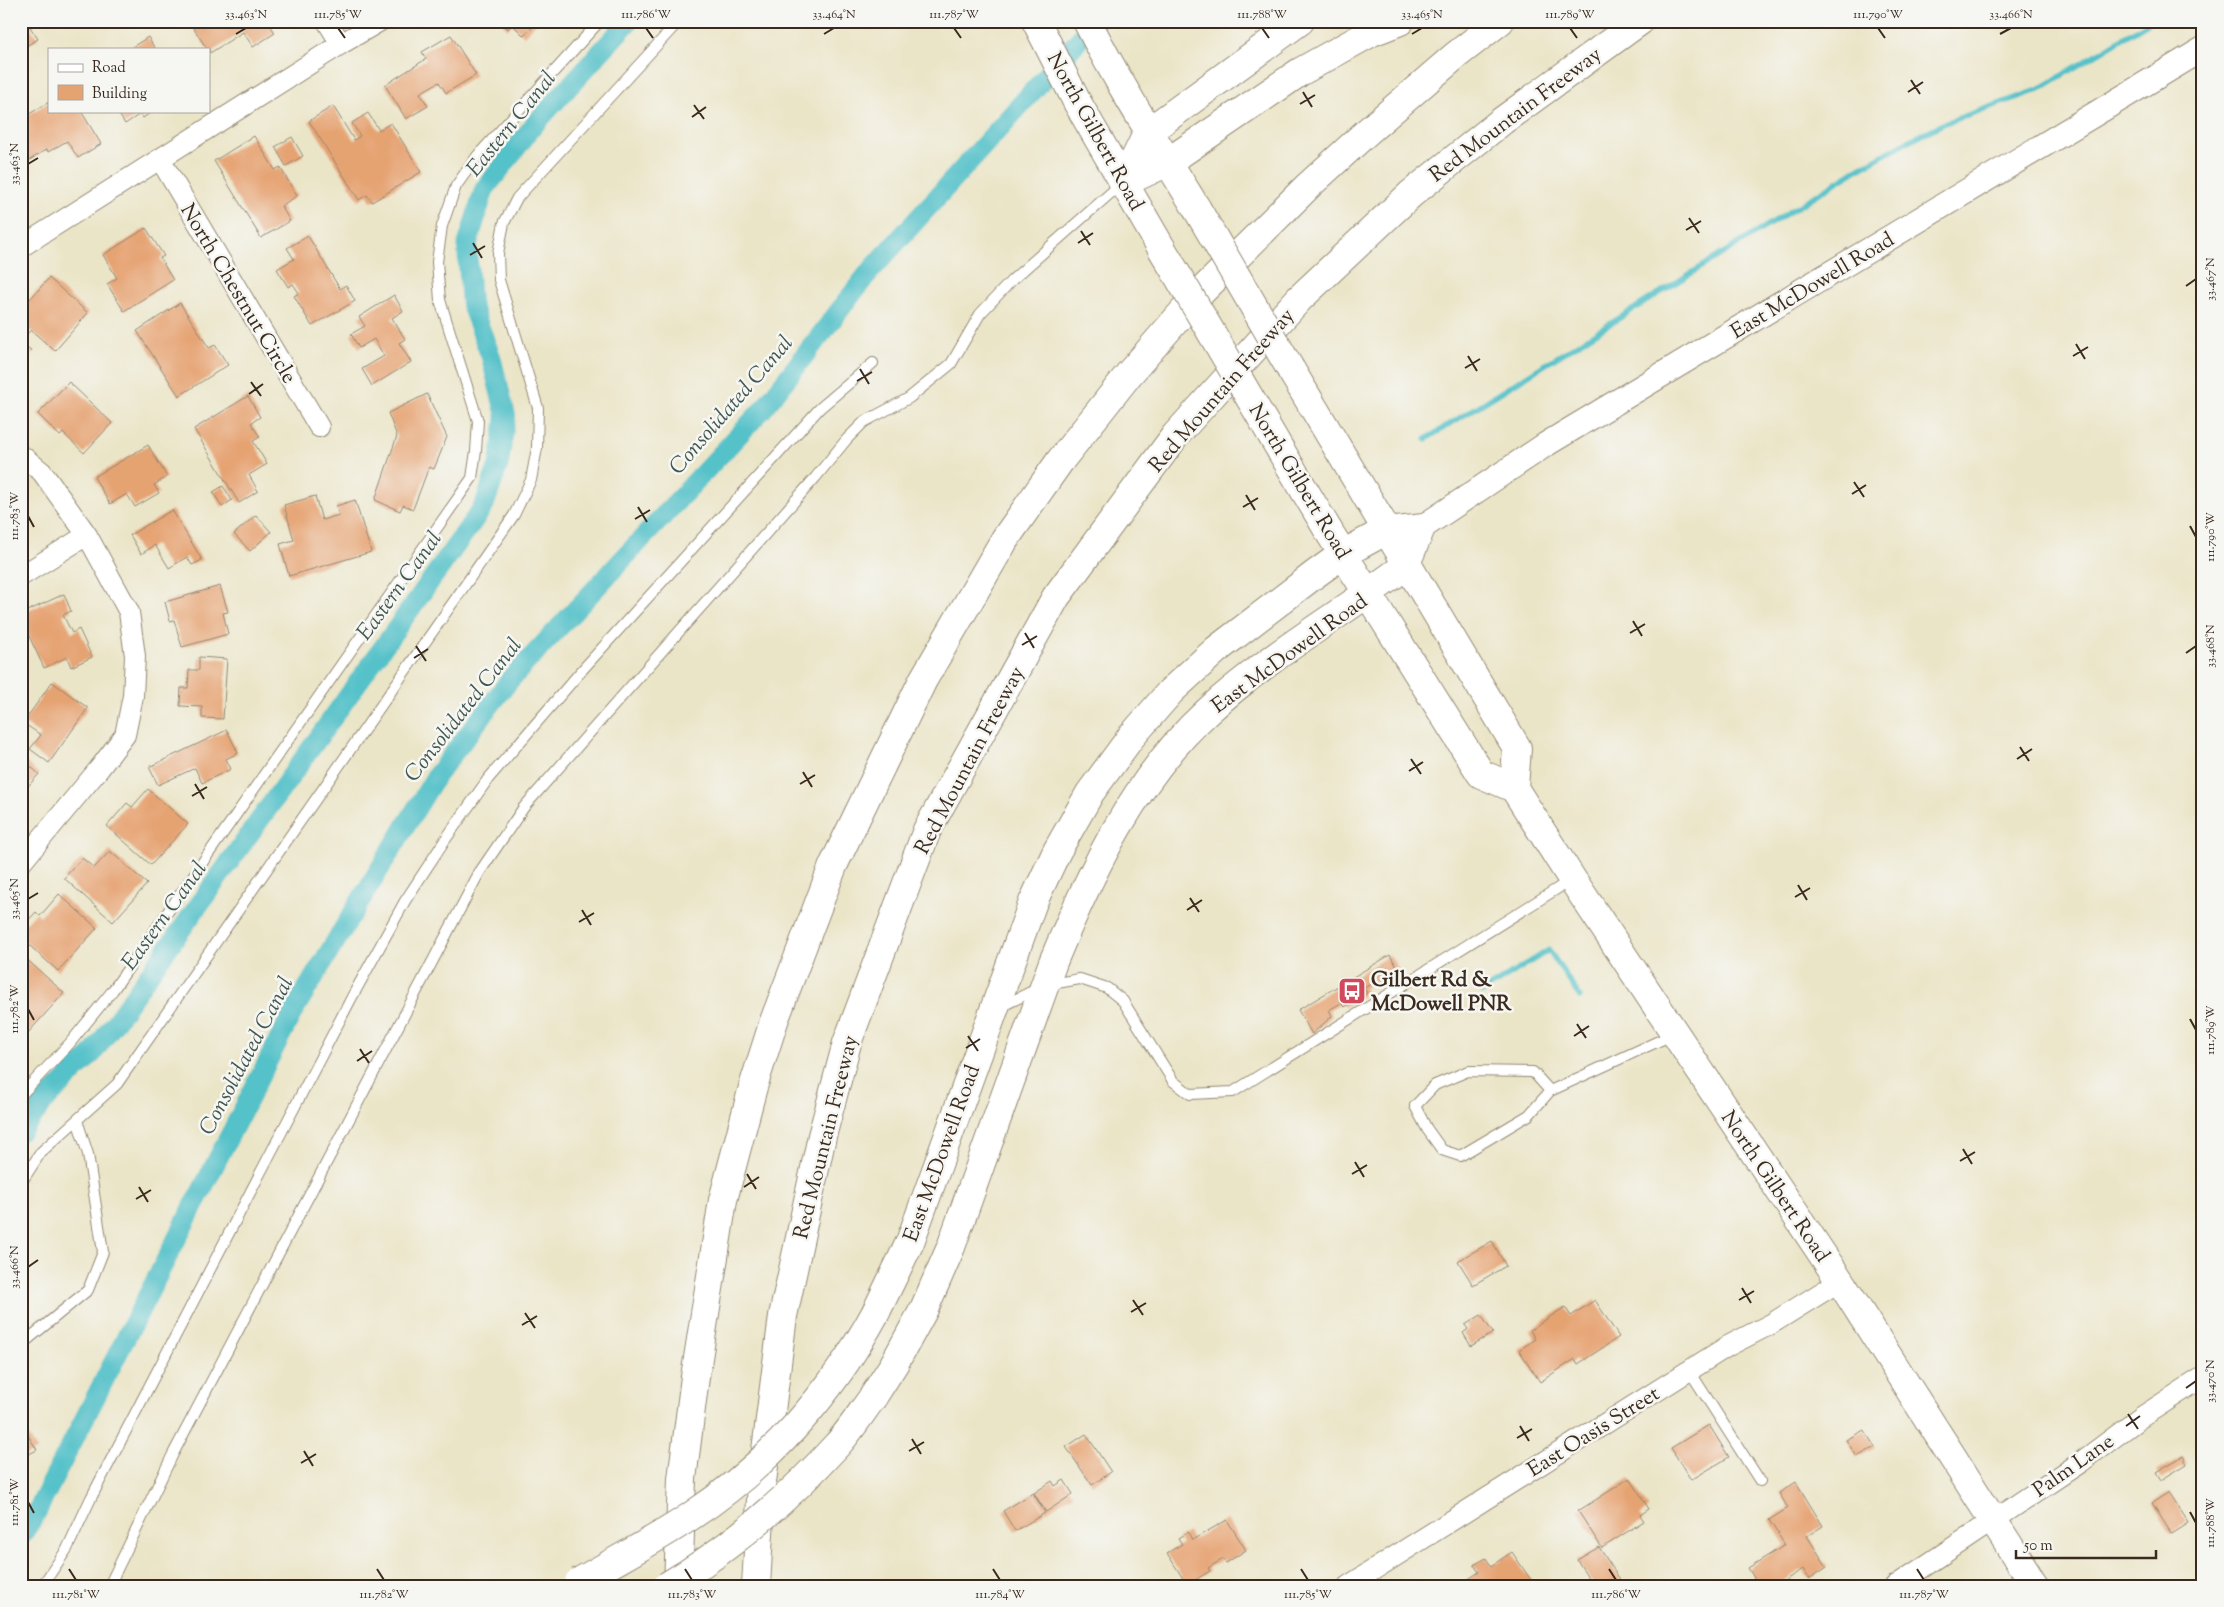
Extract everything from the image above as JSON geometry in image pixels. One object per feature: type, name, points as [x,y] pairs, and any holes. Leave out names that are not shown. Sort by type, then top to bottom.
[{"type":"main road","name":"North Gilbert Road","points":[[1036,21],[1077,102],[1123,183],[1281,451],[1343,554],[1481,774],[1514,788],[1572,880],[1840,1281],[2035,1586]]},
{"type":"main road","name":"North Gilbert Road","points":[[1087,21],[1107,61],[1148,132],[1197,209],[1315,412],[1517,748],[1514,788]]},
{"type":"main road","points":[[1123,183],[1148,132],[1300,21]]},
{"type":"main road","points":[[1123,183],[1168,162],[1300,72],[1372,32],[1400,21]]},
{"type":"main road","points":[[678,1586],[682,1479],[695,1377],[723,1200],[753,1087],[774,1020],[833,866],[923,680],[1005,539],[1055,468],[1130,374],[1191,303],[1308,186],[1367,132],[1455,56],[1500,21]]},
{"type":"main road","name":"Red Mountain Freeway","points":[[756,1586],[762,1482],[783,1316],[814,1173],[847,1043],[927,830],[1056,597],[1175,436],[1299,300],[1411,194],[1502,121],[1640,21]]},
{"type":"main road","name":"East McDowell Road","points":[[576,1584],[691,1517],[730,1488],[766,1457],[824,1392],[856,1349],[910,1242],[1033,902],[1090,793],[1131,737],[1171,691],[1216,650],[1343,554],[1387,530]]},
{"type":"main road","name":"East McDowell Road","points":[[667,1586],[726,1547],[762,1519],[838,1444],[873,1397],[894,1364],[924,1309],[951,1247],[1045,985],[1071,919],[1095,871],[1142,789],[1166,756],[1206,714],[1245,680],[1408,564]]},
{"type":"street","points":[[327,21],[341,44]]},
{"type":"street","points":[[21,247],[380,21]]},
{"type":"street","name":"East McDowell Road","points":[[1387,530],[1424,526],[1545,445],[2203,49]]},
{"type":"street","name":"North Chestnut Circle","points":[[160,159],[319,427]]},
{"type":"street","points":[[21,455],[42,472],[87,535],[129,612],[135,656],[134,696],[125,735],[100,769],[21,863]]},
{"type":"street","points":[[1408,564],[1424,526]]},
{"type":"street","points":[[21,576],[87,535]]},
{"type":"street","name":"East Oasis Street","points":[[1348,1586],[1689,1370],[1728,1346],[1771,1324],[1840,1281]]},
{"type":"street","name":"Palm Lane","points":[[1895,1586],[1992,1519],[2081,1462],[2140,1418],[2203,1378]]},
{"type":"lane","points":[[21,1094],[70,1043],[112,990],[472,478],[478,421],[440,300],[437,262],[442,226],[456,186],[478,156],[600,21]]},
{"type":"lane","points":[[21,1183],[41,1152],[117,1084],[514,515],[531,480],[537,448],[538,408],[499,280],[498,252],[504,223],[517,198],[679,21]]},
{"type":"lane","points":[[109,1586],[173,1454],[479,873],[524,807],[815,478],[847,439],[864,422],[909,398],[951,364],[980,314],[1012,280],[1123,183]]},
{"type":"lane","points":[[42,1586],[67,1549],[352,996],[405,901],[445,840],[488,779],[583,669],[820,408],[873,363]]},
{"type":"lane","points":[[993,1010],[1045,985],[1080,979],[1107,988],[1123,1001],[1173,1081],[1190,1094],[1233,1092],[1572,880]]},
{"type":"lane","points":[[1550,1091],[1533,1072],[1468,1071],[1435,1085],[1415,1106],[1426,1129],[1442,1150],[1460,1156],[1529,1115],[1550,1091],[1675,1034]]},
{"type":"lane","points":[[21,1346],[88,1290],[103,1252],[88,1154],[77,1120]]},
{"type":"lane","points":[[1689,1370],[1760,1481]]},
{"type":"building","points":[[21,21],[40,21],[30,27],[38,39],[21,49]]},
{"type":"building","points":[[189,21],[268,21],[275,33],[253,47],[243,32],[210,53],[210,48],[206,48]]},
{"type":"building","points":[[500,21],[538,21],[524,36],[512,24],[508,29]]},
{"type":"building","points":[[451,35],[476,75],[446,93],[439,82],[420,93],[428,106],[406,119],[385,85],[426,59],[422,52]]},
{"type":"building","points":[[148,37],[154,48],[131,48]]},
{"type":"building","points":[[48,103],[48,112],[82,112],[101,144],[78,158],[67,141],[48,152],[47,149],[25,163],[21,157],[21,119]]},
{"type":"building","points":[[333,106],[354,140],[360,136],[352,123],[368,113],[379,130],[391,123],[421,172],[372,202],[367,195],[359,200],[309,121]]},
{"type":"building","points":[[118,112],[152,112],[143,118],[140,114],[125,124]]},
{"type":"building","points":[[254,136],[275,170],[280,167],[297,196],[281,206],[290,221],[261,238],[214,161]]},
{"type":"building","points":[[292,137],[303,156],[286,166],[275,147]]},
{"type":"building","points":[[146,228],[164,256],[160,258],[173,280],[124,311],[107,284],[117,278],[103,255]]},
{"type":"building","points":[[308,236],[340,289],[346,285],[355,301],[312,326],[294,296],[299,293],[293,284],[288,287],[277,269],[294,259],[287,248]]},
{"type":"building","points":[[49,278],[88,313],[55,351],[31,330],[26,335],[21,330],[21,309]]},
{"type":"building","points":[[394,295],[403,311],[392,318],[405,339],[399,343],[411,362],[372,386],[362,369],[384,356],[374,339],[359,348],[351,334],[365,326],[359,317]]},
{"type":"building","points":[[180,303],[209,348],[215,345],[228,365],[179,396],[137,331]]},
{"type":"building","points":[[21,344],[31,350],[21,364]]},
{"type":"building","points":[[69,382],[112,423],[84,453],[63,433],[60,436],[38,414]]},
{"type":"building","points":[[427,394],[447,437],[434,469],[429,467],[413,509],[403,505],[400,511],[375,500],[397,436],[388,413]]},
{"type":"building","points":[[248,396],[260,417],[251,423],[260,437],[253,441],[267,464],[249,475],[258,491],[239,503],[194,429]]},
{"type":"building","points":[[148,445],[167,477],[154,485],[159,493],[135,507],[127,494],[110,504],[94,477]]},
{"type":"building","points":[[223,486],[232,500],[222,507],[213,492]]},
{"type":"building","points":[[315,496],[322,520],[339,515],[336,506],[355,500],[371,552],[289,576],[280,544],[294,540],[284,505]]},
{"type":"building","points":[[172,510],[202,560],[192,565],[187,557],[169,568],[155,545],[141,554],[130,535]]},
{"type":"building","points":[[256,515],[271,532],[250,551],[234,534]]},
{"type":"building","points":[[220,586],[228,612],[223,613],[228,634],[182,647],[174,620],[170,621],[165,602]]},
{"type":"building","points":[[64,594],[71,611],[63,615],[72,633],[79,629],[92,657],[71,667],[67,657],[44,668],[21,619],[21,614]]},
{"type":"building","points":[[199,657],[227,659],[223,719],[202,718],[202,707],[180,706],[181,688],[188,688],[189,670],[199,670]]},
{"type":"building","points":[[52,682],[88,708],[49,763],[30,749],[41,735],[23,723]]},
{"type":"building","points":[[227,730],[238,753],[226,759],[231,769],[202,783],[195,768],[158,785],[149,767]]},
{"type":"building","points":[[21,758],[39,774],[21,794]]},
{"type":"building","points":[[148,789],[188,824],[151,865],[107,826],[127,803],[132,807]]},
{"type":"building","points":[[110,851],[147,884],[113,922],[64,878],[82,858],[94,868]]},
{"type":"building","points":[[59,894],[97,928],[58,971],[21,938],[21,928],[36,912],[40,916]]},
{"type":"building","points":[[22,955],[64,993],[27,1034],[21,1028]]},
{"type":"building","points":[[1390,955],[1403,977],[1380,986],[1377,981],[1364,988],[1367,993],[1344,1007],[1341,1003],[1329,1010],[1332,1016],[1312,1034],[1298,1010]]},
{"type":"building","points":[[1492,1241],[1506,1266],[1473,1285],[1458,1261]]},
{"type":"building","points":[[1595,1300],[1619,1337],[1578,1364],[1575,1359],[1540,1382],[1519,1350],[1535,1339],[1530,1330],[1565,1307],[1571,1316]]},
{"type":"building","points":[[1481,1315],[1493,1333],[1471,1346],[1463,1333],[1468,1329],[1465,1325]]},
{"type":"building","points":[[1709,1425],[1729,1457],[1691,1480],[1671,1448]]},
{"type":"building","points":[[23,1427],[37,1450],[21,1458],[21,1428]]},
{"type":"building","points":[[1864,1430],[1875,1447],[1857,1457],[1846,1440]]},
{"type":"building","points":[[1086,1434],[1111,1472],[1092,1485],[1066,1447]]},
{"type":"building","points":[[2183,1456],[2187,1464],[2161,1480],[2156,1472]]},
{"type":"building","points":[[1630,1478],[1649,1509],[1640,1515],[1644,1521],[1602,1548],[1578,1511]]},
{"type":"building","points":[[1064,1480],[1073,1494],[1046,1512],[1034,1493],[1052,1481],[1055,1486]]},
{"type":"building","points":[[1796,1482],[1823,1526],[1807,1536],[1827,1567],[1809,1579],[1803,1569],[1776,1586],[1759,1586],[1748,1568],[1785,1545],[1769,1520],[1788,1508],[1779,1493]]},
{"type":"building","points":[[2169,1492],[2188,1522],[2171,1533],[2152,1503]]},
{"type":"building","points":[[1033,1493],[1045,1513],[1015,1531],[1003,1511]]},
{"type":"building","points":[[1227,1520],[1246,1550],[1226,1563],[1223,1559],[1208,1568],[1210,1571],[1187,1585],[1167,1553],[1182,1544],[1178,1538],[1188,1532],[1192,1540]]},
{"type":"building","points":[[1599,1547],[1621,1581],[1614,1586],[1594,1586],[1577,1560]]},
{"type":"building","points":[[1512,1552],[1531,1580],[1522,1586],[1471,1586],[1467,1580],[1479,1572],[1474,1565],[1486,1558],[1491,1566]]},
{"type":"waterway","name":"Eastern Canal","points":[[21,1131],[44,1102],[93,1053],[484,506],[499,463],[506,416],[491,357],[471,304],[467,246],[484,190],[534,125],[629,21]]},
{"type":"waterway","name":"Consolidated Canal","points":[[21,1536],[34,1517],[294,1010],[436,776],[509,681],[764,408],[866,276],[1096,21]]},
{"type":"waterway","points":[[1426,439],[1853,172],[1945,123],[2038,90],[2151,21]]},
{"type":"waterway","points":[[1482,992],[1549,950],[1580,997]]},
{"type":"place","name":"Gilbert Rd & McDowell PNR","points":[[1352,991]]}]
